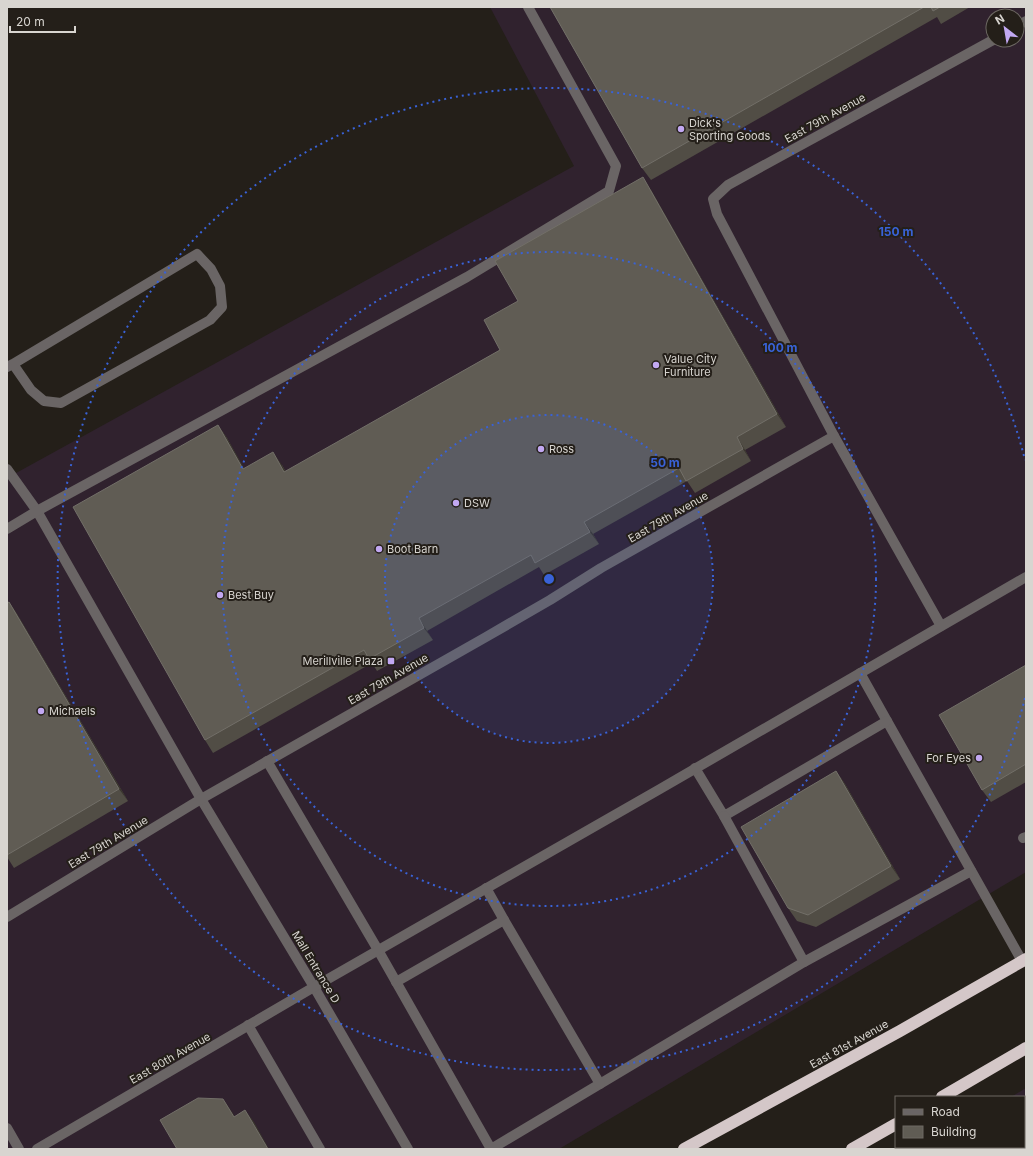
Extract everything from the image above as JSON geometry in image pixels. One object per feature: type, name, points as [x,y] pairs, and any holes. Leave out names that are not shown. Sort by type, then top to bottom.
[{"type":"highway","name":"East 81st Avenue","points":[[684,1149],[900,1031],[1024,960]]},
{"type":"highway","points":[[944,1096],[1026,1048]]},
{"type":"highway","points":[[852,1149],[895,1125]]},
{"type":"street","points":[[7,529],[37,511],[467,277],[609,190],[616,166],[528,7]]},
{"type":"street","name":"East 79th Avenue","points":[[7,917],[201,799],[505,626],[601,568],[834,436],[717,214],[713,199],[728,185],[985,44]]},
{"type":"street","points":[[197,254],[211,269],[220,286],[222,307],[210,320],[61,404],[44,401],[31,390],[10,365],[197,254]]},
{"type":"street","points":[[834,436],[941,626]]},
{"type":"street","name":"Mall Entrance D","points":[[7,469],[37,511],[201,799],[314,987],[408,1149]]},
{"type":"street","name":"East 80th Avenue","points":[[37,1149],[248,1025],[1026,577]]},
{"type":"street","points":[[860,673],[971,871],[1024,960]]},
{"type":"street","points":[[724,816],[887,721]]},
{"type":"street","points":[[267,761],[378,950],[491,1149],[804,962],[971,871]]},
{"type":"street","points":[[695,768],[724,816],[804,962]]},
{"type":"street","points":[[486,888],[600,1084]]},
{"type":"street","points":[[396,982],[504,920]]},
{"type":"street","points":[[248,1025],[320,1149]]},
{"type":"street","points":[[7,1128],[19,1149]]},
{"type":"shaded area","points":[[490,7],[1026,7],[1026,872],[559,1149],[7,1149],[7,478],[574,166]]},
{"type":"shaded area","points":[[1026,1088],[1026,1149],[922,1149],[1025,1148],[1025,1096],[1013,1096]]},
{"type":"building","name":"Dick's Sporting Goods","points":[[550,7],[924,7],[642,168]]},
{"type":"building","points":[[931,7],[940,7],[933,11]]},
{"type":"building","points":[[643,177],[777,414],[737,437],[743,449],[686,481],[679,468],[584,522],[590,532],[535,563],[531,555],[419,618],[424,628],[369,659],[364,650],[205,740],[73,507],[218,425],[243,469],[273,452],[284,472],[500,350],[484,320],[518,301],[495,261]]},
{"type":"building","name":"Michaels","points":[[9,602],[119,789],[7,855],[7,603]]},
{"type":"building","points":[[1026,665],[1026,764],[982,790],[939,715]]},
{"type":"building","points":[[836,771],[891,866],[808,915],[788,908],[741,827]]},
{"type":"building","points":[[198,1098],[223,1099],[234,1117],[245,1110],[268,1149],[177,1149],[160,1120]]},
{"type":"place","name":"Dick's Sporting Goods","points":[[681,129]]},
{"type":"place","name":"Value City Furniture","points":[[656,365]]},
{"type":"place","name":"Ross","points":[[541,449]]},
{"type":"place","name":"DSW","points":[[456,503]]},
{"type":"place","name":"Boot Barn","points":[[379,549]]},
{"type":"place","name":"Best Buy","points":[[220,595]]},
{"type":"place","name":"Merillville Plaza","points":[[391,661]]},
{"type":"place","name":"Michaels","points":[[41,711]]},
{"type":"place","name":"For Eyes","points":[[979,758]]}]
